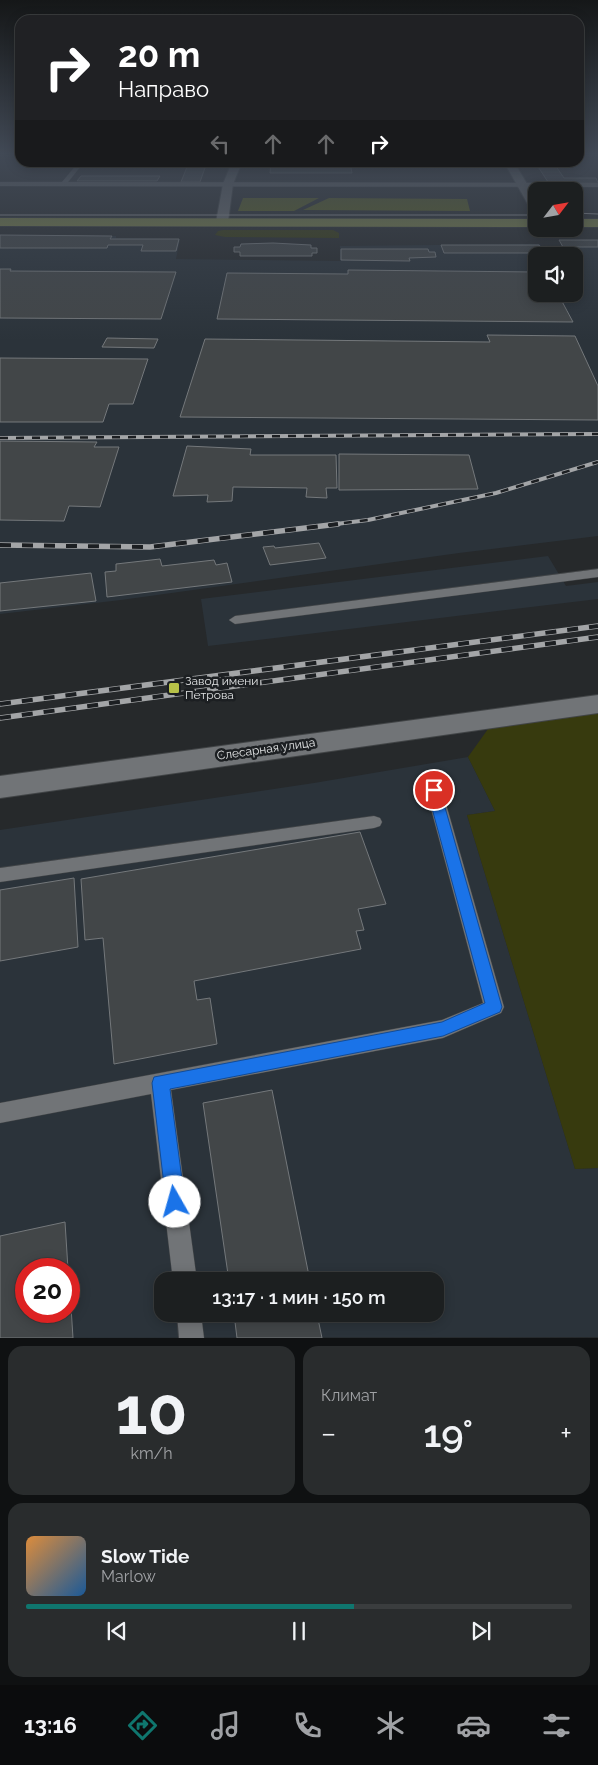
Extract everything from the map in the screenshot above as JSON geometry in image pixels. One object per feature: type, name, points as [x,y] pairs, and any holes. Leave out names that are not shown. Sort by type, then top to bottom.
[{"type":"main road","points":[[0,222],[528,223]]},
{"type":"main road","points":[[583,223],[598,223]]},
{"type":"street","points":[[222,222],[223,216]]},
{"type":"street","name":"Слесарная улица","points":[[0,787],[598,704]]},
{"type":"lane","points":[[235,620],[598,573]]},
{"type":"lane","points":[[0,1113],[443,1029],[494,1007],[434,790]]},
{"type":"lane","points":[[0,875],[374,822]]},
{"type":"lane","points":[[160,1083],[184,1272]]},
{"type":"lane","points":[[190,1322],[192,1338]]},
{"type":"shaded area","points":[[0,235],[116,236],[116,238],[180,239],[176,259],[340,261],[340,246],[540,244],[541,246],[562,246],[559,240],[598,240],[598,536],[459,553],[121,600],[0,614]]},
{"type":"shaded area","points":[[548,556],[566,586],[598,582],[598,599],[208,646],[201,599]]},
{"type":"shaded area","points":[[468,757],[495,811],[467,815],[575,1169],[598,1168],[598,1337],[0,1338],[0,830],[314,783]]},
{"type":"green space","points":[[333,230],[339,233],[339,238],[225,237],[215,235],[218,231]]},
{"type":"green space","points":[[598,713],[598,1168],[575,1169],[467,815],[495,811],[468,757],[488,729]]},
{"type":"building","points":[[0,235],[112,236],[110,239],[179,239],[176,251],[141,251],[143,245],[108,245],[107,248],[0,248]]},
{"type":"building","points":[[559,240],[598,240],[598,247],[563,247]]},
{"type":"building","points":[[241,244],[311,245],[311,248],[317,248],[317,253],[312,253],[312,256],[240,256],[240,252],[234,252],[234,247],[240,247]]},
{"type":"building","points":[[441,245],[539,245],[540,247],[528,247],[528,253],[444,253]]},
{"type":"building","points":[[341,249],[428,249],[429,252],[435,252],[436,257],[409,258],[410,261],[341,260]]},
{"type":"building","points":[[0,269],[11,269],[10,271],[176,272],[161,319],[0,318]]},
{"type":"building","points":[[348,270],[528,272],[528,302],[562,302],[573,322],[217,319],[227,273],[348,274]]},
{"type":"building","points":[[487,335],[575,336],[598,386],[598,420],[180,417],[205,339],[490,342]]},
{"type":"building","points":[[107,338],[158,339],[154,348],[102,347]]},
{"type":"building","points":[[0,358],[148,359],[133,404],[109,404],[103,422],[0,422]]},
{"type":"building","points":[[0,441],[97,442],[94,447],[119,447],[100,507],[69,506],[64,521],[0,520]]},
{"type":"building","points":[[187,446],[251,449],[250,455],[336,455],[337,488],[326,488],[327,498],[306,497],[307,488],[233,487],[232,501],[207,502],[208,495],[173,496]]},
{"type":"building","points":[[339,454],[469,455],[478,489],[339,490]]},
{"type":"building","points":[[319,543],[326,558],[270,565],[263,547],[274,546],[275,548]]},
{"type":"building","points":[[160,559],[162,566],[214,560],[216,565],[227,563],[232,582],[107,597],[105,572],[116,571],[116,564]]},
{"type":"building","points":[[91,573],[96,601],[0,611],[0,583]]},
{"type":"building","points":[[360,832],[386,904],[358,909],[364,930],[356,931],[361,949],[194,981],[197,1000],[210,998],[217,1044],[114,1064],[103,938],[85,940],[81,879]]},
{"type":"building","points":[[74,878],[78,947],[0,961],[0,890]]},
{"type":"building","points":[[272,1090],[308,1272],[228,1272],[203,1103]]},
{"type":"building","points":[[65,1222],[67,1258],[15,1258],[15,1323],[72,1323],[73,1338],[0,1338],[0,1236]]},
{"type":"building","points":[[235,1322],[319,1322],[322,1338],[237,1338]]},
{"type":"railway","points":[[0,438],[598,434]]},
{"type":"railway","points":[[328,525],[368,520],[496,493],[598,462]]},
{"type":"railway","points":[[0,545],[150,547],[338,524]]},
{"type":"railway","points":[[0,704],[598,626]]},
{"type":"railway","points":[[0,718],[598,637]]},
{"type":"place","name":"Завод имени Петрова","points":[[174,688]]},
{"type":"route","points":[[175,1202],[160,1083],[443,1029],[494,1007],[434,790]]}]
